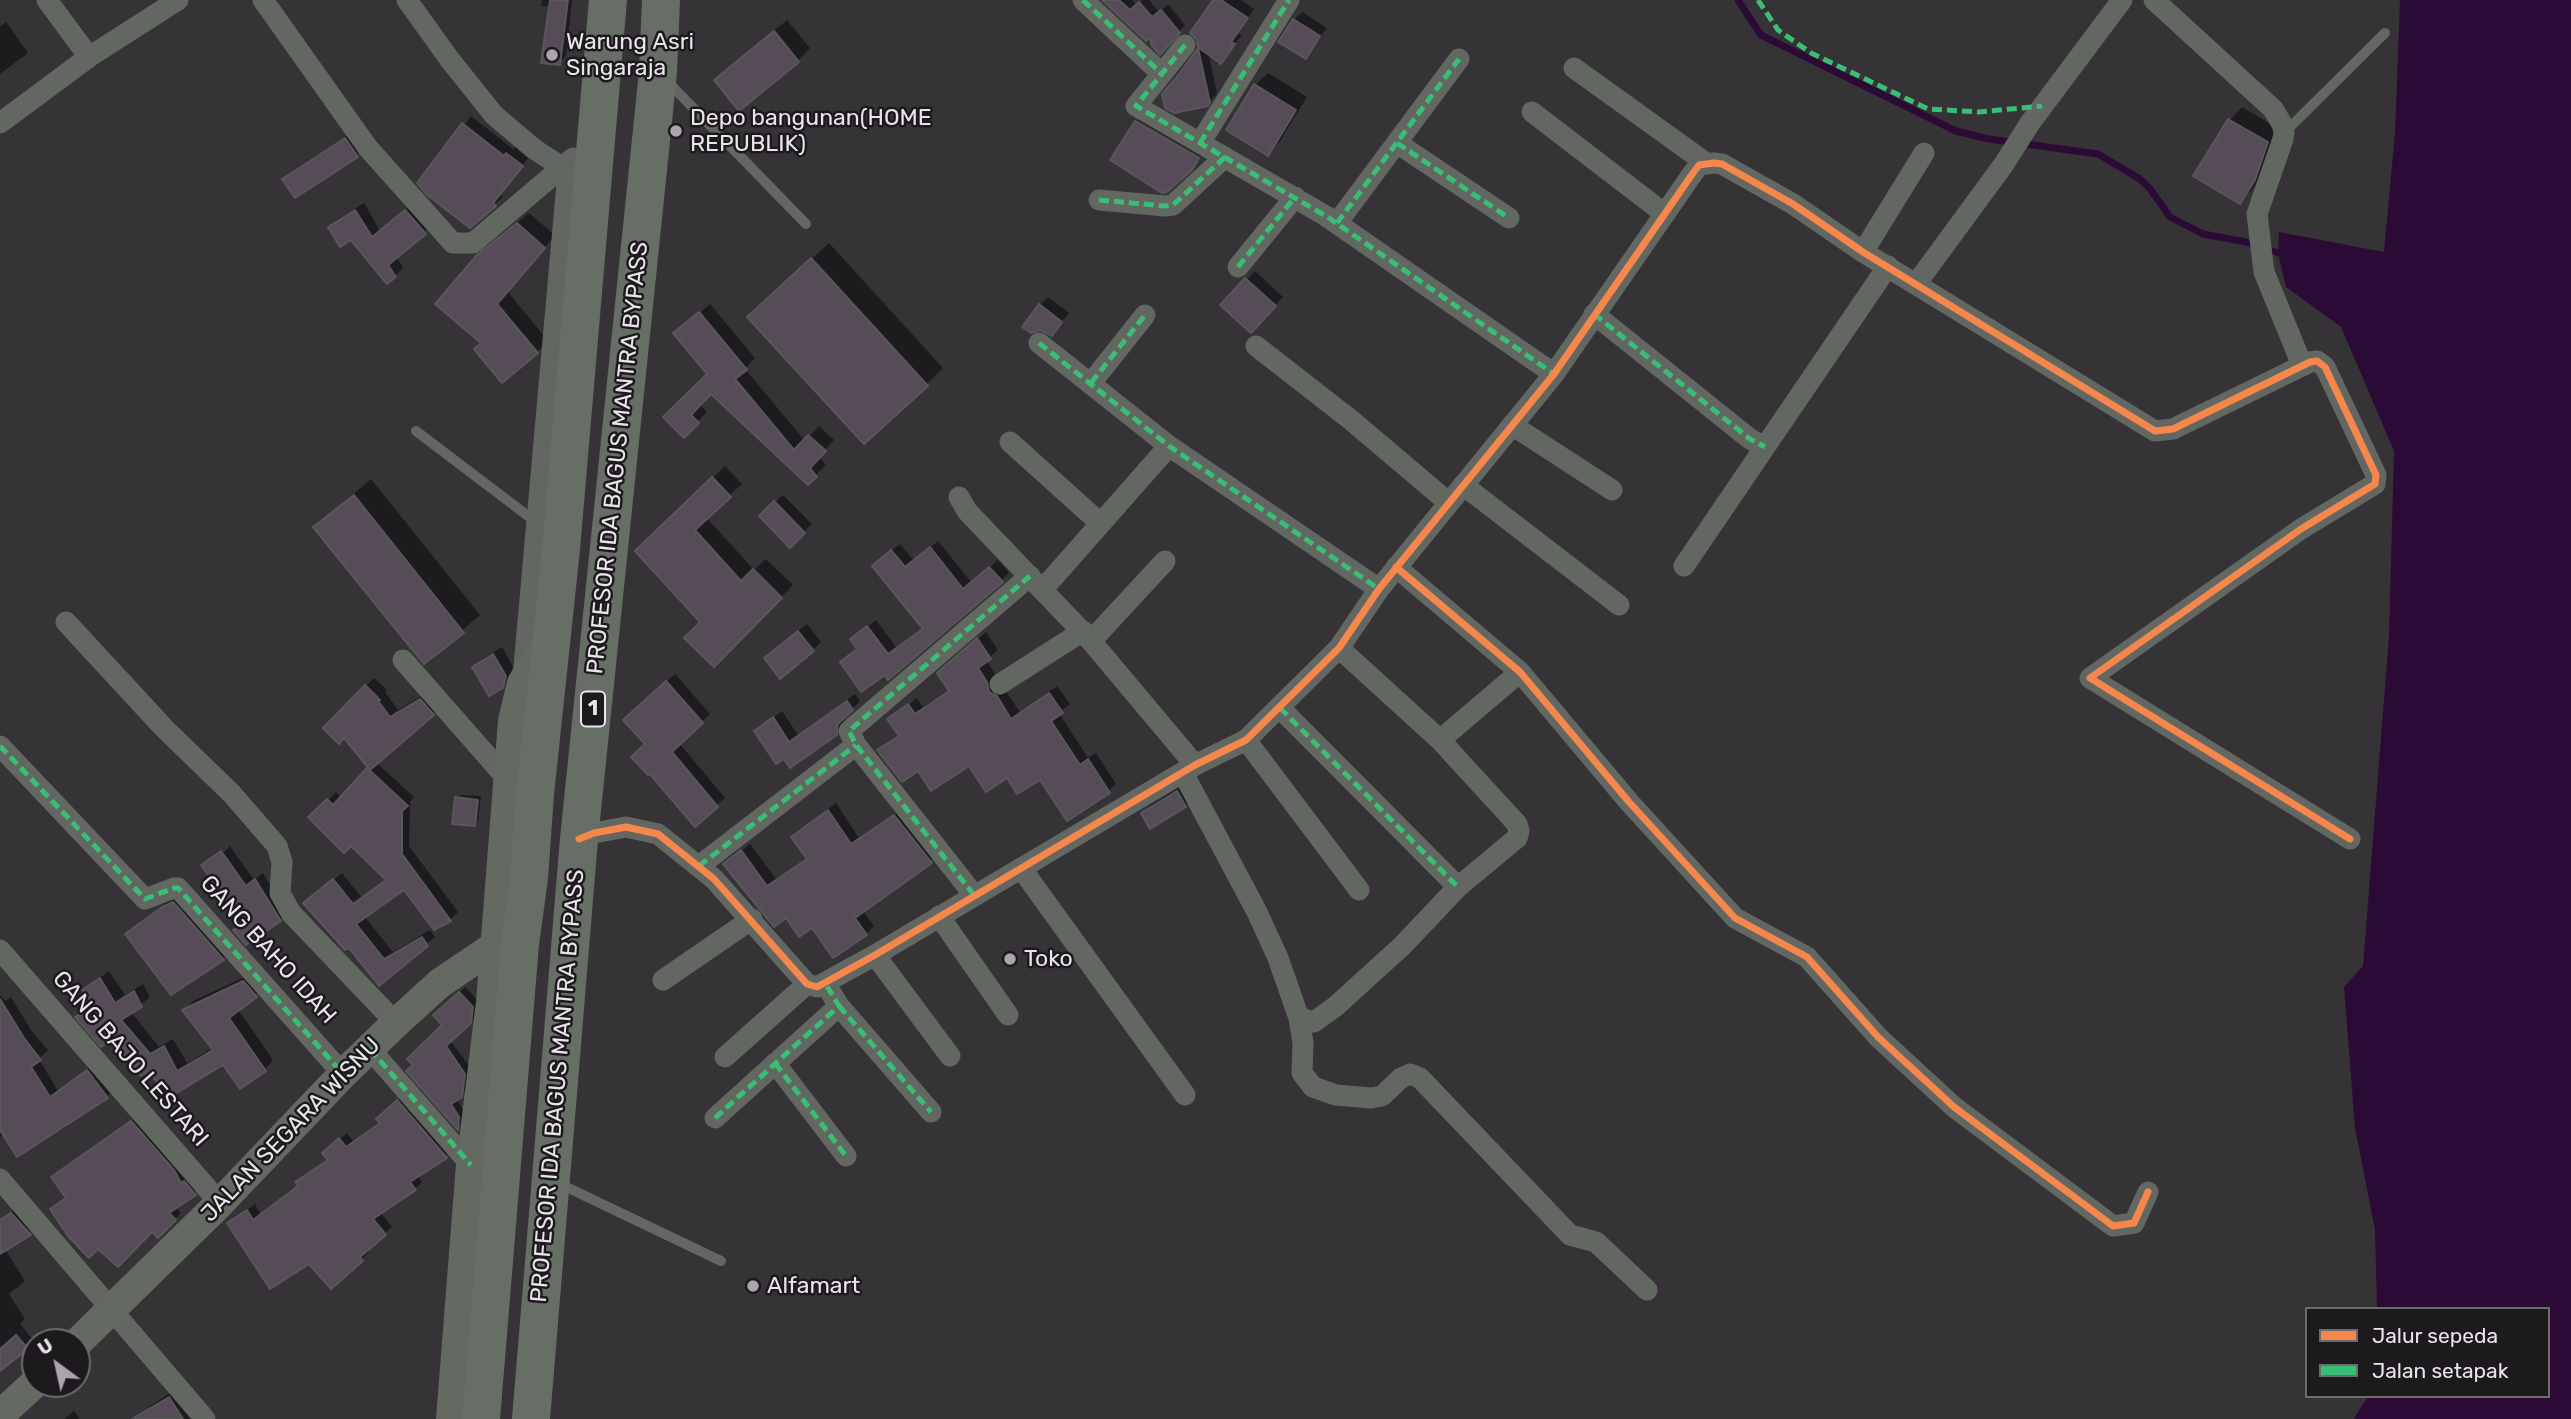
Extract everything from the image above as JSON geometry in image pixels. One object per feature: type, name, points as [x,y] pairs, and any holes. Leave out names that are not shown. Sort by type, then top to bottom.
[{"type":"highway","name":"PROFESOR IDA BAGUS MANTRA BYPASS","points":[[481,1419],[508,945],[529,878],[552,638],[576,155],[608,0]]},
{"type":"highway","name":"PROFESOR IDA BAGUS MANTRA BYPASS","points":[[531,1419],[579,839],[658,72],[662,0]]},
{"type":"highway","points":[[529,878],[576,878]]},
{"type":"street","points":[[47,0],[89,57]]},
{"type":"street","points":[[0,123],[89,57],[178,0]]},
{"type":"street","points":[[263,0],[368,148],[453,243],[473,243],[576,155]]},
{"type":"street","points":[[407,0],[457,70],[494,115],[534,149],[576,155]]},
{"type":"street","points":[[1083,0],[1161,73]]},
{"type":"street","points":[[1200,143],[1289,0]]},
{"type":"street","points":[[1916,284],[2004,164],[2030,122],[2122,0]]},
{"type":"street","points":[[2154,0],[2273,109],[2284,132],[2257,214],[2264,272],[2302,365]]},
{"type":"street","points":[[1185,45],[1136,106],[1337,223],[1554,374]]},
{"type":"street","points":[[1337,223],[1459,59]]},
{"type":"street","points":[[1574,68],[1706,163]]},
{"type":"street","points":[[1532,112],[1665,214]]},
{"type":"street","points":[[1397,143],[1509,218]]},
{"type":"street","points":[[1863,252],[1924,153]]},
{"type":"street","points":[[451,1419],[471,1165],[508,945],[513,722],[522,683],[536,523],[576,155]]},
{"type":"street","points":[[1099,200],[1173,205],[1225,157]]},
{"type":"street","points":[[725,1057],[816,984],[876,955],[1189,769],[1246,740],[1339,648],[1396,567],[1554,374],[1699,165],[1706,163],[1722,164],[1793,204],[1863,252],[2155,430],[2172,429],[2302,365],[2317,361],[2325,367],[2376,475],[2375,484],[2301,529],[2090,678],[2350,839]]},
{"type":"street","points":[[1238,267],[1294,197]]},
{"type":"street","points":[[1684,566],[1888,266]]},
{"type":"street","points":[[1594,314],[1750,439],[1765,447]]},
{"type":"street","points":[[1091,383],[1145,315]]},
{"type":"street","points":[[1039,343],[1169,446],[1379,589]]},
{"type":"street","points":[[1256,346],[1351,420],[1449,503]]},
{"type":"street","points":[[1512,425],[1612,490]]},
{"type":"street","points":[[1010,442],[1100,523]]},
{"type":"street","points":[[974,895],[856,745],[850,729],[1037,582],[1100,523],[1169,446]]},
{"type":"street","points":[[1463,485],[1619,605]]},
{"type":"street","points":[[959,497],[967,511],[1087,636],[1189,769],[1278,958],[1299,1018],[1303,1043],[1302,1073],[1313,1087],[1336,1095],[1371,1098],[1382,1096],[1401,1078],[1410,1074],[1420,1078],[1570,1236],[1596,1242],[1647,1290]]},
{"type":"street","points":[[1000,684],[1087,636],[1165,561]]},
{"type":"street","points":[[1396,567],[1520,672],[1629,802],[1735,918],[1807,957],[1878,1037],[1954,1107],[2113,1226],[2134,1223],[2148,1192]]},
{"type":"street","points":[[66,622],[164,728],[232,794],[277,846],[282,862],[280,893],[290,913],[396,1023]]},
{"type":"street","points":[[522,683],[552,638]]},
{"type":"street","points":[[1299,1018],[1314,1022],[1345,998],[1402,946],[1458,887],[1517,838],[1519,831],[1517,824],[1440,740],[1339,648]]},
{"type":"street","points":[[403,660],[510,782]]},
{"type":"street","points":[[1440,740],[1520,672]]},
{"type":"street","points":[[1280,708],[1458,887]]},
{"type":"street","points":[[1246,740],[1359,890]]},
{"type":"street","points":[[699,866],[856,745]]},
{"type":"street","name":"GANG BAHO IDAH","points":[[0,746],[145,899],[174,888],[185,895],[343,1074]]},
{"type":"street","points":[[579,839],[594,833],[626,827],[658,834],[699,866],[839,1006],[931,1112]]},
{"type":"street","points":[[1021,868],[1185,1095]]},
{"type":"street","points":[[939,916],[1008,1015]]},
{"type":"street","points":[[663,980],[751,919]]},
{"type":"street","name":"JALAN SEGARA WISNU","points":[[91,1330],[396,1023],[440,983],[508,945]]},
{"type":"street","name":"GANG BAJO LESTARI","points":[[0,950],[220,1203]]},
{"type":"street","points":[[876,955],[950,1056]]},
{"type":"street","points":[[715,1118],[839,1006]]},
{"type":"street","points":[[370,1049],[471,1165]]},
{"type":"street","points":[[775,1063],[846,1156]]},
{"type":"street","points":[[0,1179],[205,1419]]},
{"type":"street","points":[[0,1415],[21,1395]]},
{"type":"lane","points":[[2284,132],[2385,33]]},
{"type":"lane","points":[[658,72],[806,223]]},
{"type":"lane","points":[[416,431],[536,523]]},
{"type":"lane","points":[[549,1179],[721,1261]]},
{"type":"shaded area","points":[[2400,0],[2571,0],[2571,1419],[2354,1419],[2367,1398],[2550,1398],[2550,1307],[2377,1307],[2375,1230],[2355,1128],[2344,987],[2363,966],[2389,636],[2394,451],[2341,327],[2286,287],[2278,253],[2279,232],[2384,252],[2395,133]]},
{"type":"building","points":[[550,0],[568,0],[560,65],[541,63]]},
{"type":"building","points":[[1102,0],[1119,0],[1130,10],[1139,2],[1152,17],[1161,10],[1180,33],[1160,55],[1152,46],[1150,38],[1146,41]]},
{"type":"building","points":[[1213,0],[1221,0],[1248,18],[1231,42],[1235,44],[1221,64],[1198,47],[1197,40],[1190,33]]},
{"type":"building","points":[[1293,19],[1320,36],[1306,59],[1278,42]]},
{"type":"building","points":[[774,31],[799,62],[739,111],[714,80]]},
{"type":"building","points":[[1198,48],[1210,103],[1208,106],[1174,113],[1165,108],[1162,94],[1177,79]]},
{"type":"building","points":[[1254,84],[1296,110],[1268,156],[1226,130]]},
{"type":"building","points":[[2228,119],[2268,142],[2255,180],[2240,204],[2193,176]]},
{"type":"building","points":[[1135,121],[1199,158],[1192,170],[1167,192],[1162,193],[1110,160]]},
{"type":"building","points":[[462,123],[504,156],[506,153],[523,166],[493,203],[496,206],[470,228],[427,195],[417,183]]},
{"type":"building","points":[[345,138],[358,157],[295,198],[282,179]]},
{"type":"building","points":[[355,210],[372,237],[405,210],[426,234],[388,265],[396,277],[387,284],[351,240],[340,247],[328,227]]},
{"type":"building","points":[[517,223],[545,248],[497,304],[538,353],[502,383],[474,349],[481,343],[435,304],[477,255]]},
{"type":"building","points":[[811,258],[928,386],[864,444],[747,317]]},
{"type":"building","points":[[1245,278],[1276,306],[1251,333],[1220,305]]},
{"type":"building","points":[[1039,304],[1062,322],[1052,336],[1040,330],[1031,333],[1022,327]]},
{"type":"building","points":[[699,312],[747,370],[735,379],[794,450],[808,435],[826,451],[810,468],[817,477],[808,485],[711,394],[691,415],[699,423],[684,438],[663,417],[707,374],[673,333]]},
{"type":"building","points":[[712,477],[731,497],[695,530],[741,581],[753,569],[782,598],[714,667],[684,638],[700,622],[635,551]]},
{"type":"building","points":[[354,495],[464,633],[424,664],[313,527]]},
{"type":"building","points":[[774,501],[805,533],[790,548],[759,516]]},
{"type":"building","points":[[930,547],[963,589],[989,567],[1003,582],[888,680],[885,675],[861,692],[840,662],[857,649],[850,639],[867,626],[888,654],[923,629],[872,566],[891,550],[905,567]]},
{"type":"building","points":[[798,631],[814,651],[780,679],[764,658]]},
{"type":"building","points":[[977,638],[991,659],[978,668],[987,682],[989,692],[997,696],[1011,719],[1049,693],[1063,713],[1051,721],[1080,765],[1088,759],[1110,793],[1067,821],[1040,780],[1017,794],[1007,778],[986,792],[969,766],[931,791],[918,771],[902,782],[877,750],[899,736],[887,719],[908,704],[915,714],[949,691],[937,673]]},
{"type":"building","points":[[493,654],[506,676],[503,688],[489,696],[472,667]]},
{"type":"building","points":[[666,681],[703,723],[672,752],[718,807],[695,827],[650,774],[631,757],[645,744],[623,720]]},
{"type":"building","points":[[365,685],[380,700],[378,701],[390,717],[420,699],[434,715],[370,770],[344,738],[339,744],[323,728]]},
{"type":"building","points":[[847,701],[853,710],[837,725],[837,735],[790,768],[784,759],[776,764],[754,731],[773,717],[789,742]]},
{"type":"building","points":[[367,768],[408,806],[402,811],[402,854],[451,921],[434,930],[404,890],[356,924],[384,959],[422,937],[428,946],[379,986],[349,948],[345,950],[303,903],[333,879],[353,904],[386,880],[351,846],[344,853],[308,817],[327,799],[333,805]]},
{"type":"building","points":[[1177,791],[1186,807],[1150,829],[1141,813]]},
{"type":"building","points":[[455,797],[478,800],[475,826],[452,824]]},
{"type":"building","points":[[828,810],[851,844],[894,815],[932,863],[855,918],[867,935],[833,958],[812,928],[799,937],[786,918],[774,927],[723,864],[741,850],[767,886],[807,859],[791,837]]},
{"type":"building","points":[[221,851],[246,886],[255,879],[281,921],[246,945],[233,930],[243,924],[201,865]]},
{"type":"building","points":[[173,902],[224,960],[171,995],[125,934]]},
{"type":"building","points":[[100,978],[115,1003],[134,991],[142,1007],[121,1020],[150,1054],[164,1046],[177,1071],[213,1050],[182,1010],[243,981],[257,997],[229,1018],[266,1071],[240,1089],[223,1065],[168,1098],[149,1071],[141,1076],[112,1040],[101,1047],[75,1017],[92,1006],[82,990]]},
{"type":"building","points":[[459,992],[473,1007],[471,1023],[446,1046],[465,1074],[462,1097],[451,1104],[459,1117],[458,1130],[406,1071],[413,1065],[407,1059],[442,1025],[433,1015]]},
{"type":"building","points":[[0,999],[41,1060],[31,1067],[50,1097],[87,1070],[108,1098],[17,1157],[0,1130]]},
{"type":"building","points":[[397,1100],[447,1158],[410,1182],[416,1190],[373,1219],[386,1235],[360,1257],[363,1261],[331,1289],[309,1264],[270,1289],[227,1223],[247,1210],[253,1220],[298,1186],[295,1182],[328,1160],[322,1153],[339,1138],[346,1147],[380,1123],[376,1119]]},
{"type":"building","points":[[131,1121],[174,1170],[181,1183],[184,1181],[196,1195],[169,1213],[176,1220],[158,1238],[152,1232],[118,1267],[98,1249],[89,1258],[68,1236],[50,1209],[66,1198],[51,1177]]},
{"type":"building","points":[[11,1213],[31,1235],[0,1254],[0,1220]]},
{"type":"building","points":[[16,1335],[21,1341],[21,1354],[0,1371],[0,1349]]},
{"type":"building","points":[[169,1397],[183,1419],[132,1419]]},
{"type":"waterway","points":[[1738,0],[1761,35],[1956,131],[1989,139],[2098,154],[2140,179],[2170,217],[2203,234],[2246,242],[2278,253]]},
{"type":"marked path","points":[[1083,0],[1161,73]]},
{"type":"marked path","points":[[1200,143],[1289,0]]},
{"type":"marked path","points":[[1758,0],[1778,30],[1811,53],[1928,109],[1979,112],[2042,106]]},
{"type":"marked path","points":[[1185,45],[1136,106],[1326,216],[1554,374]]},
{"type":"marked path","points":[[1337,223],[1459,59]]},
{"type":"marked path","points":[[1397,143],[1509,218]]},
{"type":"marked path","points":[[1099,200],[1173,205],[1225,157]]},
{"type":"marked path","points":[[1238,267],[1295,197]]},
{"type":"marked path","points":[[1594,314],[1750,439],[1765,447]]},
{"type":"marked path","points":[[1091,383],[1145,315]]},
{"type":"marked path","points":[[1039,343],[1169,446],[1379,589]]},
{"type":"marked path","points":[[974,895],[856,745],[849,731],[1030,576]]},
{"type":"marked path","points":[[1280,708],[1458,887]]},
{"type":"marked path","points":[[699,866],[856,745]]},
{"type":"marked path","points":[[0,746],[145,899],[178,888],[343,1074]]},
{"type":"marked path","points":[[715,1118],[839,1006],[825,983]]},
{"type":"marked path","points":[[839,1006],[931,1112]]},
{"type":"marked path","points":[[370,1049],[471,1165]]},
{"type":"marked path","points":[[775,1063],[846,1156]]},
{"type":"cycle path","points":[[579,839],[594,833],[626,827],[658,834],[714,879],[807,984],[817,987],[1195,765],[1246,740],[1339,648],[1379,589],[1554,374],[1699,165],[1714,163],[1722,164],[1793,204],[1863,252],[2155,431],[2173,429],[2310,362],[2317,361],[2325,367],[2376,475],[2375,484],[2301,529],[2090,678],[2350,839]]},
{"type":"cycle path","points":[[1396,567],[1520,672],[1629,802],[1735,918],[1807,957],[1878,1037],[1954,1107],[2113,1226],[2134,1223],[2148,1192]]},
{"type":"place","name":"Warung Asri Singaraja","points":[[552,55]]},
{"type":"place","name":"Depo bangunan(HOME REPUBLIK)","points":[[676,131]]},
{"type":"place","name":"Toko","points":[[1010,959]]},
{"type":"place","name":"Alfamart","points":[[753,1286]]}]
